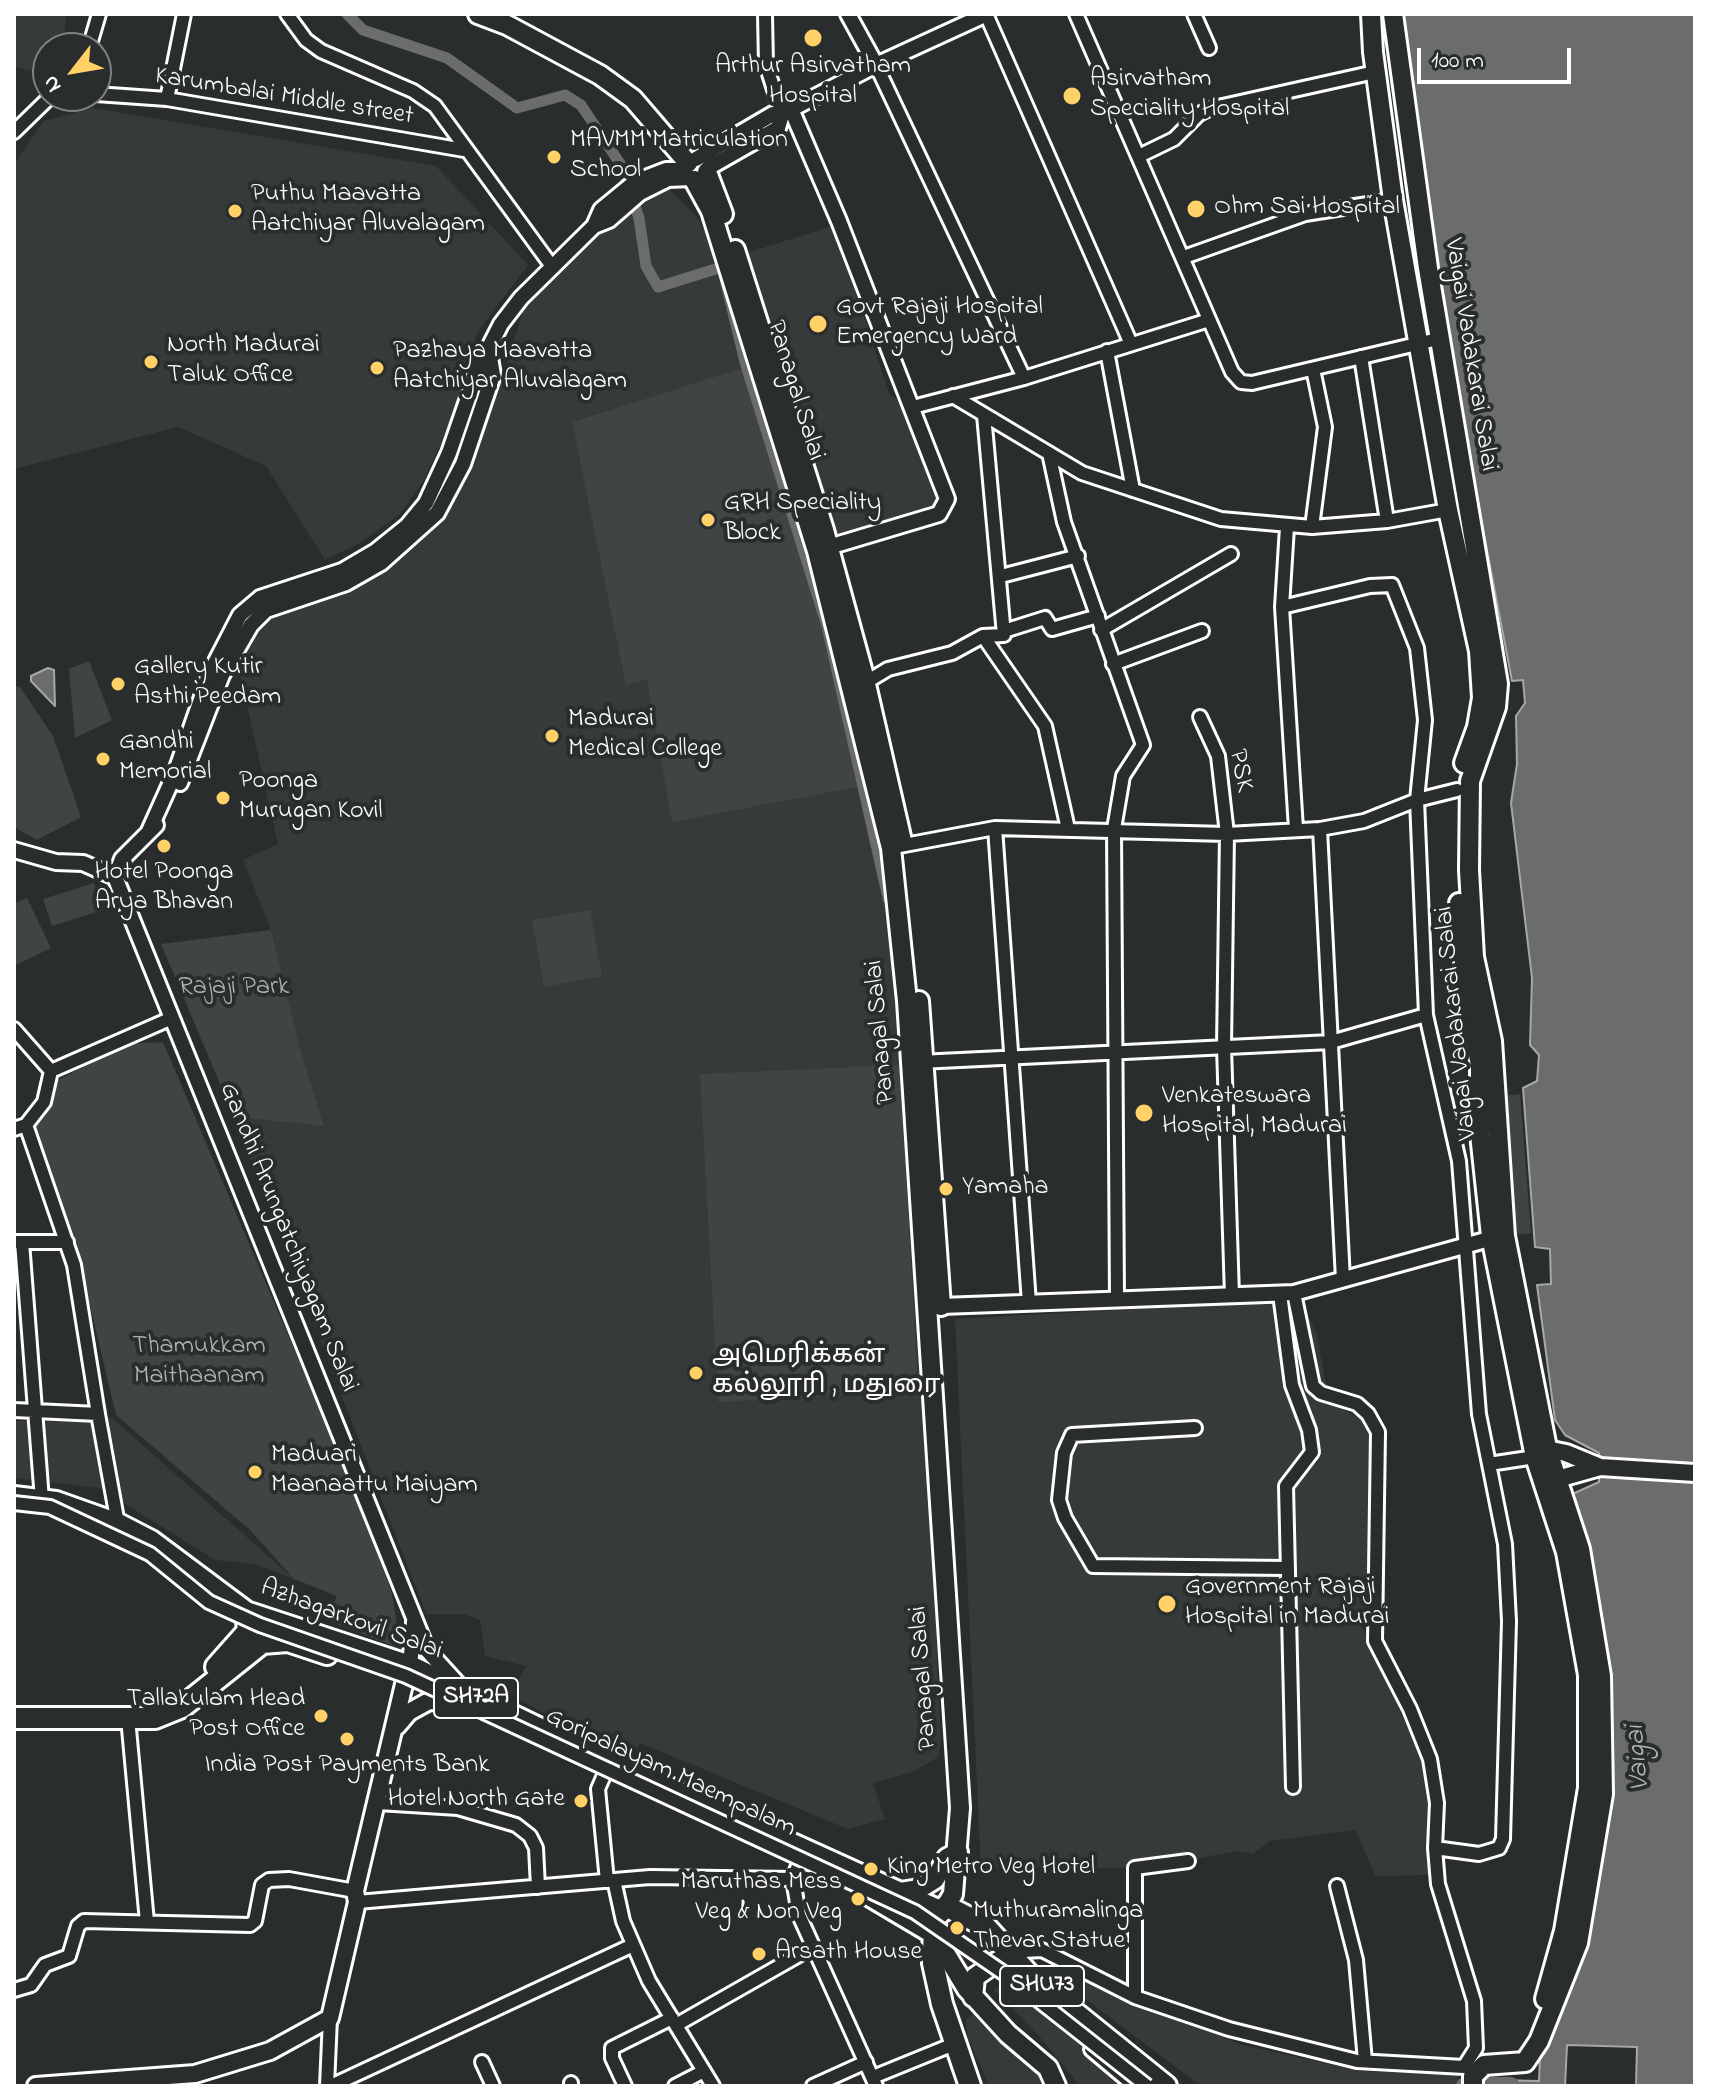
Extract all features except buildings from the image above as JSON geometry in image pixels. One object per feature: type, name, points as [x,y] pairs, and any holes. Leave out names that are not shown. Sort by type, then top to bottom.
[{"type":"highway","name":"Azhagarkovil Salai","points":[[14,1497],[42,1500],[118,1524],[151,1541],[246,1612],[408,1673],[943,1908]]},
{"type":"highway","points":[[14,1718],[128,1718],[169,1714],[216,1679],[217,1664],[248,1631],[246,1612]]},
{"type":"highway","name":"Azhagarkovil Salai","points":[[216,1679],[262,1643],[288,1641],[408,1673]]},
{"type":"highway","name":"Azhagarkovil Salai","points":[[468,1701],[796,1871],[857,1887],[933,1933]]},
{"type":"highway","points":[[943,1908],[934,1919],[933,1963],[954,2044],[970,2086]]},
{"type":"highway","name":"SHU73","points":[[943,1908],[985,1926],[1032,1978],[1166,2086]]},
{"type":"main road","name":"Panagal Salai","points":[[478,14],[512,19],[633,99],[696,170],[711,211],[823,549],[897,847],[941,1306]]},
{"type":"main road","name":"Vaigai Vadakarai Salai","points":[[1371,14],[1375,72],[1393,200],[1448,510],[1479,651],[1482,698],[1477,727],[1457,790],[1460,931],[1467,998],[1480,1065],[1480,1134],[1498,1236],[1545,1451],[1580,1549],[1601,1676],[1603,1794],[1578,1943],[1539,2041],[1525,2062],[1473,2074]]},
{"type":"main road","name":"Vaigai Vadakarai Salai","points":[[1393,14],[1498,684],[1492,719],[1470,781],[1468,858],[1474,957],[1492,1041],[1498,1236]]},
{"type":"main road","name":"Panagal Salai","points":[[918,1062],[960,1808],[953,1894],[943,1908]]},
{"type":"main road","points":[[1545,1451],[1600,1467],[1695,1473]]},
{"type":"main road","points":[[1555,1480],[1600,1467]]},
{"type":"main road","points":[[36,2086],[195,2074],[270,2051],[330,2018],[408,1673]]},
{"type":"main road","points":[[394,1730],[409,1712],[429,1701],[468,1701]]},
{"type":"main road","points":[[901,1892],[919,1889],[935,1879],[947,1858],[958,1852]]},
{"type":"main road","points":[[933,1933],[973,1997],[1008,2034],[1048,2068],[1056,2086]]},
{"type":"main road","points":[[973,1997],[975,1977],[998,1961],[1013,1956]]},
{"type":"street","points":[[167,99],[184,14]]},
{"type":"street","points":[[287,14],[306,40],[321,51],[413,91],[435,106],[464,150],[551,265]]},
{"type":"street","points":[[765,14],[766,65],[913,407],[947,499],[945,507],[931,517],[823,549]]},
{"type":"street","points":[[848,14],[876,65],[1024,378]]},
{"type":"street","points":[[14,850],[56,862],[83,863],[115,877],[122,859],[149,831],[176,771],[211,671],[240,615],[260,598],[342,571],[376,551],[407,526],[426,503],[449,453],[478,369],[501,324],[551,265],[594,226],[601,210],[638,188],[696,170],[773,114],[786,112],[876,65],[986,14],[1131,344]]},
{"type":"street","points":[[1076,14],[1232,372],[1241,382],[1313,369],[1442,338]]},
{"type":"street","points":[[1194,14],[1209,48]]},
{"type":"street","points":[[1139,156],[1174,139],[1199,114],[1209,109],[1375,72]]},
{"type":"street","name":"Karumbalai Middle street","points":[[112,95],[167,99],[464,150]]},
{"type":"street","points":[[16,126],[32,112]]},
{"type":"street","points":[[1184,257],[1305,214],[1393,200]]},
{"type":"street","points":[[913,407],[1024,378],[1209,320]]},
{"type":"street","points":[[1107,351],[1133,490]]},
{"type":"street","points":[[1361,357],[1387,521]]},
{"type":"street","points":[[1312,527],[1325,427],[1313,369]]},
{"type":"street","points":[[953,396],[1082,473],[1221,519],[1312,527],[1387,521],[1448,510]]},
{"type":"street","points":[[858,686],[888,669],[952,653],[983,636],[1004,635],[984,415]]},
{"type":"street","points":[[1049,453],[1064,522],[1143,745],[1123,776],[1114,829],[1117,1300]]},
{"type":"street","points":[[1287,527],[1282,607],[1296,829]]},
{"type":"street","points":[[1101,630],[1231,554]]},
{"type":"street","points":[[1001,576],[1078,556]]},
{"type":"street","points":[[1282,607],[1392,585],[1417,648],[1425,720],[1417,800],[1426,1015],[1459,1161],[1468,1244],[1479,1414],[1505,1544],[1509,1621],[1503,1839],[1499,1848],[1479,1854],[1435,1848]]},
{"type":"street","points":[[1004,631],[1045,618],[1052,629],[1098,616]]},
{"type":"street","points":[[1113,664],[1202,631]]},
{"type":"street","points":[[983,636],[1045,726],[1068,829]]},
{"type":"street","name":"PSK","points":[[1200,717],[1218,756],[1227,834],[1224,1047],[1232,1296]]},
{"type":"street","points":[[897,847],[995,828],[1227,834],[1320,829],[1364,821],[1417,800],[1457,790]]},
{"type":"street","points":[[995,828],[1009,1058],[1029,1303]]},
{"type":"street","points":[[1320,829],[1343,1280]]},
{"type":"street","name":"Gandhi Arungatchiyagam Salai","points":[[115,877],[427,1650],[468,1701]]},
{"type":"street","points":[[918,1062],[1331,1042],[1426,1015]]},
{"type":"street","points":[[51,1071],[172,1018]]},
{"type":"street","points":[[14,1029],[51,1071]]},
{"type":"street","points":[[51,1071],[44,1102],[20,1127],[74,1265],[118,1524]]},
{"type":"street","points":[[941,1306],[1287,1294],[1498,1236]]},
{"type":"street","points":[[42,1500],[18,1242],[67,1242]]},
{"type":"street","points":[[1287,1294],[1292,1385],[1309,1430],[1312,1452],[1286,1486],[1293,1787]]},
{"type":"street","points":[[1136,2086],[1050,2015],[1027,1988],[1013,1956],[1024,1951],[1042,1950],[1135,1997],[1229,2029],[1365,2061],[1473,2074],[1476,2048],[1474,2001],[1438,1884],[1435,1848],[1437,1803],[1430,1759],[1410,1709],[1375,1641],[1378,1432],[1368,1414],[1357,1404],[1321,1393],[1313,1386],[1287,1294]]},
{"type":"street","points":[[14,1410],[98,1414]]},
{"type":"street","points":[[1195,1428],[1072,1435],[1064,1453],[1059,1500],[1065,1518],[1093,1566],[1288,1568]]},
{"type":"street","points":[[1489,1464],[1545,1451]]},
{"type":"street","name":"Goripalayam Maempalam","points":[[14,1503],[50,1507],[150,1554],[209,1602],[260,1625],[406,1676],[915,1912],[1005,1974],[1147,2086]]},
{"type":"street","name":"Gandhi Arungatchiyagam Salai","points":[[408,1673],[414,1618]]},
{"type":"street","points":[[128,1718],[147,1922]]},
{"type":"street","points":[[605,1773],[598,1789],[610,1880],[623,1921],[674,2021],[713,2086]]},
{"type":"street","points":[[378,1803],[458,1808],[516,1825],[530,1836],[536,1848],[538,1887]]},
{"type":"street","points":[[1135,1997],[1135,1868],[1188,1861]]},
{"type":"street","points":[[14,1990],[31,1985],[45,1965],[69,1956],[78,1926],[84,1921],[250,1925],[255,1921],[262,1885],[273,1879],[356,1896],[796,1871],[799,1915],[874,2081],[954,2044]]},
{"type":"street","points":[[1337,1886],[1356,1960],[1365,2061]]},
{"type":"street","points":[[330,2018],[329,2086],[633,1945]]},
{"type":"street","points":[[625,2086],[612,2058],[612,2048],[674,2021],[813,1947]]},
{"type":"street","points":[[482,2062],[493,2086]]},
{"type":"street","points":[[813,2086],[866,2062]]},
{"type":"street","points":[[675,2086],[704,2071]]},
{"type":"shaded area","points":[[14,14],[66,14],[64,32],[32,32],[32,71],[14,67]]},
{"type":"shaded area","points":[[112,111],[436,166],[528,265],[478,331],[449,425],[424,480],[400,514],[360,543],[325,560],[266,466],[178,427],[14,469],[14,164],[44,121],[78,112]]},
{"type":"shaded area","points":[[670,190],[698,218],[715,252],[742,368],[572,422],[627,685],[820,619],[862,786],[874,839],[870,849],[876,857],[892,931],[926,1405],[941,1741],[938,1757],[913,1772],[873,1783],[885,1819],[848,1829],[640,1743],[632,1756],[626,1757],[510,1695],[526,1666],[485,1656],[480,1620],[464,1614],[426,1614],[234,1117],[324,1126],[300,1048],[271,930],[243,860],[278,844],[236,656],[244,654],[272,612],[345,594],[386,570],[442,517],[501,383],[523,311],[599,231],[642,196]]},
{"type":"shaded area","name":"Govt Rajaji Hospital Emergency Ward","points":[[829,227],[836,230],[889,394],[911,408],[940,503],[839,539],[747,253]]},
{"type":"shaded area","name":"Government Rajaji Hospital in Madurai","points":[[1301,1300],[1317,1335],[1329,1403],[1380,1428],[1363,1629],[1433,1784],[1429,1875],[1375,1876],[1356,1830],[1270,1841],[1253,1854],[1236,1851],[1150,1868],[981,1868],[955,1319]]},
{"type":"shaded area","points":[[111,1417],[294,1579],[255,1564],[215,1560],[100,1488],[14,1478],[14,1421],[88,1422]]},
{"type":"shaded area","points":[[1059,1968],[1242,2045],[1360,2071],[1457,2074],[1458,2083],[1433,2086],[1201,2086],[1055,1976]]},
{"type":"shaded area","points":[[1013,1979],[1130,2086],[1080,2086],[1038,2035],[994,1990]]},
{"type":"shaded area","points":[[974,2013],[1030,2052],[1056,2086],[989,2086],[967,2035],[966,2019]]},
{"type":"green space","points":[[742,368],[820,619],[862,786],[672,822],[647,679],[626,685],[572,422]]},
{"type":"green space","points":[[89,661],[112,720],[75,738],[69,669]]},
{"type":"green space","points":[[14,686],[20,687],[53,736],[81,817],[37,840],[14,827]]},
{"type":"green space","points":[[94,883],[103,910],[52,926],[43,899]]},
{"type":"green space","points":[[27,898],[51,948],[14,966],[14,904]]},
{"type":"green space","points":[[590,910],[602,976],[544,987],[532,920]]},
{"type":"green space","name":"Rajaji Park","points":[[271,930],[300,1048],[324,1126],[234,1117],[161,944]]},
{"type":"green space","name":"Thamukkam Maithaanam","points":[[163,1042],[366,1518],[392,1594],[401,1649],[326,1620],[337,1596],[294,1579],[250,1530],[116,1415],[84,1280],[33,1125],[51,1104],[57,1081],[126,1044]]},
{"type":"green space","points":[[900,1065],[918,1392],[718,1402],[700,1074]]},
{"type":"green space","points":[[1520,1094],[1531,1233],[1513,1235],[1503,1096]]},
{"type":"water","name":"Vaigai","points":[[1399,14],[1695,14],[1695,2086],[1636,2086],[1637,2047],[1567,2045],[1565,2086],[1493,2086],[1496,2080],[1539,2081],[1540,2057],[1558,2013],[1610,1790],[1568,1496],[1599,1482],[1599,1453],[1565,1435],[1555,1420],[1537,1285],[1551,1284],[1550,1249],[1535,1247],[1523,1088],[1537,1081],[1539,1055],[1530,1045],[1532,978],[1511,803],[1517,764],[1516,716],[1525,703],[1523,680],[1512,681],[1445,327]]},
{"type":"water","points":[[48,668],[54,670],[55,706],[31,681],[31,676]]},
{"type":"waterway","points":[[347,14],[363,30],[447,58],[517,108],[565,95],[581,105],[621,165],[639,218],[646,266],[658,287],[722,267],[745,362],[827,626],[888,898]]},
{"type":"waterway","points":[[1465,2086],[1511,2086]]},
{"type":"place","name":"Arthur Asirvatham Hospital","points":[[813,38]]},
{"type":"place","name":"Asirvatham Speciality Hospital","points":[[1072,96]]},
{"type":"place","name":"MAVMM Matriculation School","points":[[554,157]]},
{"type":"place","name":"Ohm Sai Hospital","points":[[1196,209]]},
{"type":"place","name":"Puthu Maavatta Aatchiyar Aluvalagam","points":[[235,211]]},
{"type":"place","name":"Govt Rajaji Hospital Emergency Ward","points":[[818,324]]},
{"type":"place","name":"North Madurai Taluk Office","points":[[151,362]]},
{"type":"place","name":"Pazhaya Maavatta Aatchiyar Aluvalagam","points":[[377,368]]},
{"type":"place","name":"GRH Speciality Block","points":[[708,520]]},
{"type":"place","name":"Gallery Kutir Asthi Peedam","points":[[118,684]]},
{"type":"place","name":"Madurai Medical College","points":[[552,736]]},
{"type":"place","name":"Gandhi Memorial","points":[[103,759]]},
{"type":"place","name":"Poonga Murugan Kovil","points":[[223,798]]},
{"type":"place","name":"Hotel Poonga Arya Bhavan","points":[[164,846]]},
{"type":"place","name":"Venkateswara Hospital, Madurai","points":[[1144,1113]]},
{"type":"place","name":"Yamaha","points":[[946,1189]]},
{"type":"place","name":"அமெரிக்கன் கல்லூரி , மதுரை","points":[[696,1373]]},
{"type":"place","name":"Maduari Maanaattu Maiyam","points":[[255,1472]]},
{"type":"place","name":"Government Rajaji Hospital in Madurai","points":[[1167,1604]]},
{"type":"place","name":"Tallakulam Head Post Office","points":[[321,1716]]},
{"type":"place","name":"India Post Payments Bank","points":[[347,1739]]},
{"type":"place","name":"Hotel North Gate","points":[[581,1801]]},
{"type":"place","name":"King Metro Veg Hotel","points":[[871,1869]]},
{"type":"place","name":"Maruthas Mess Veg & Non Veg","points":[[858,1899]]},
{"type":"place","name":"Muthuramalinga Thevar Statue","points":[[957,1928]]},
{"type":"place","name":"Arsath House","points":[[759,1954]]}]
